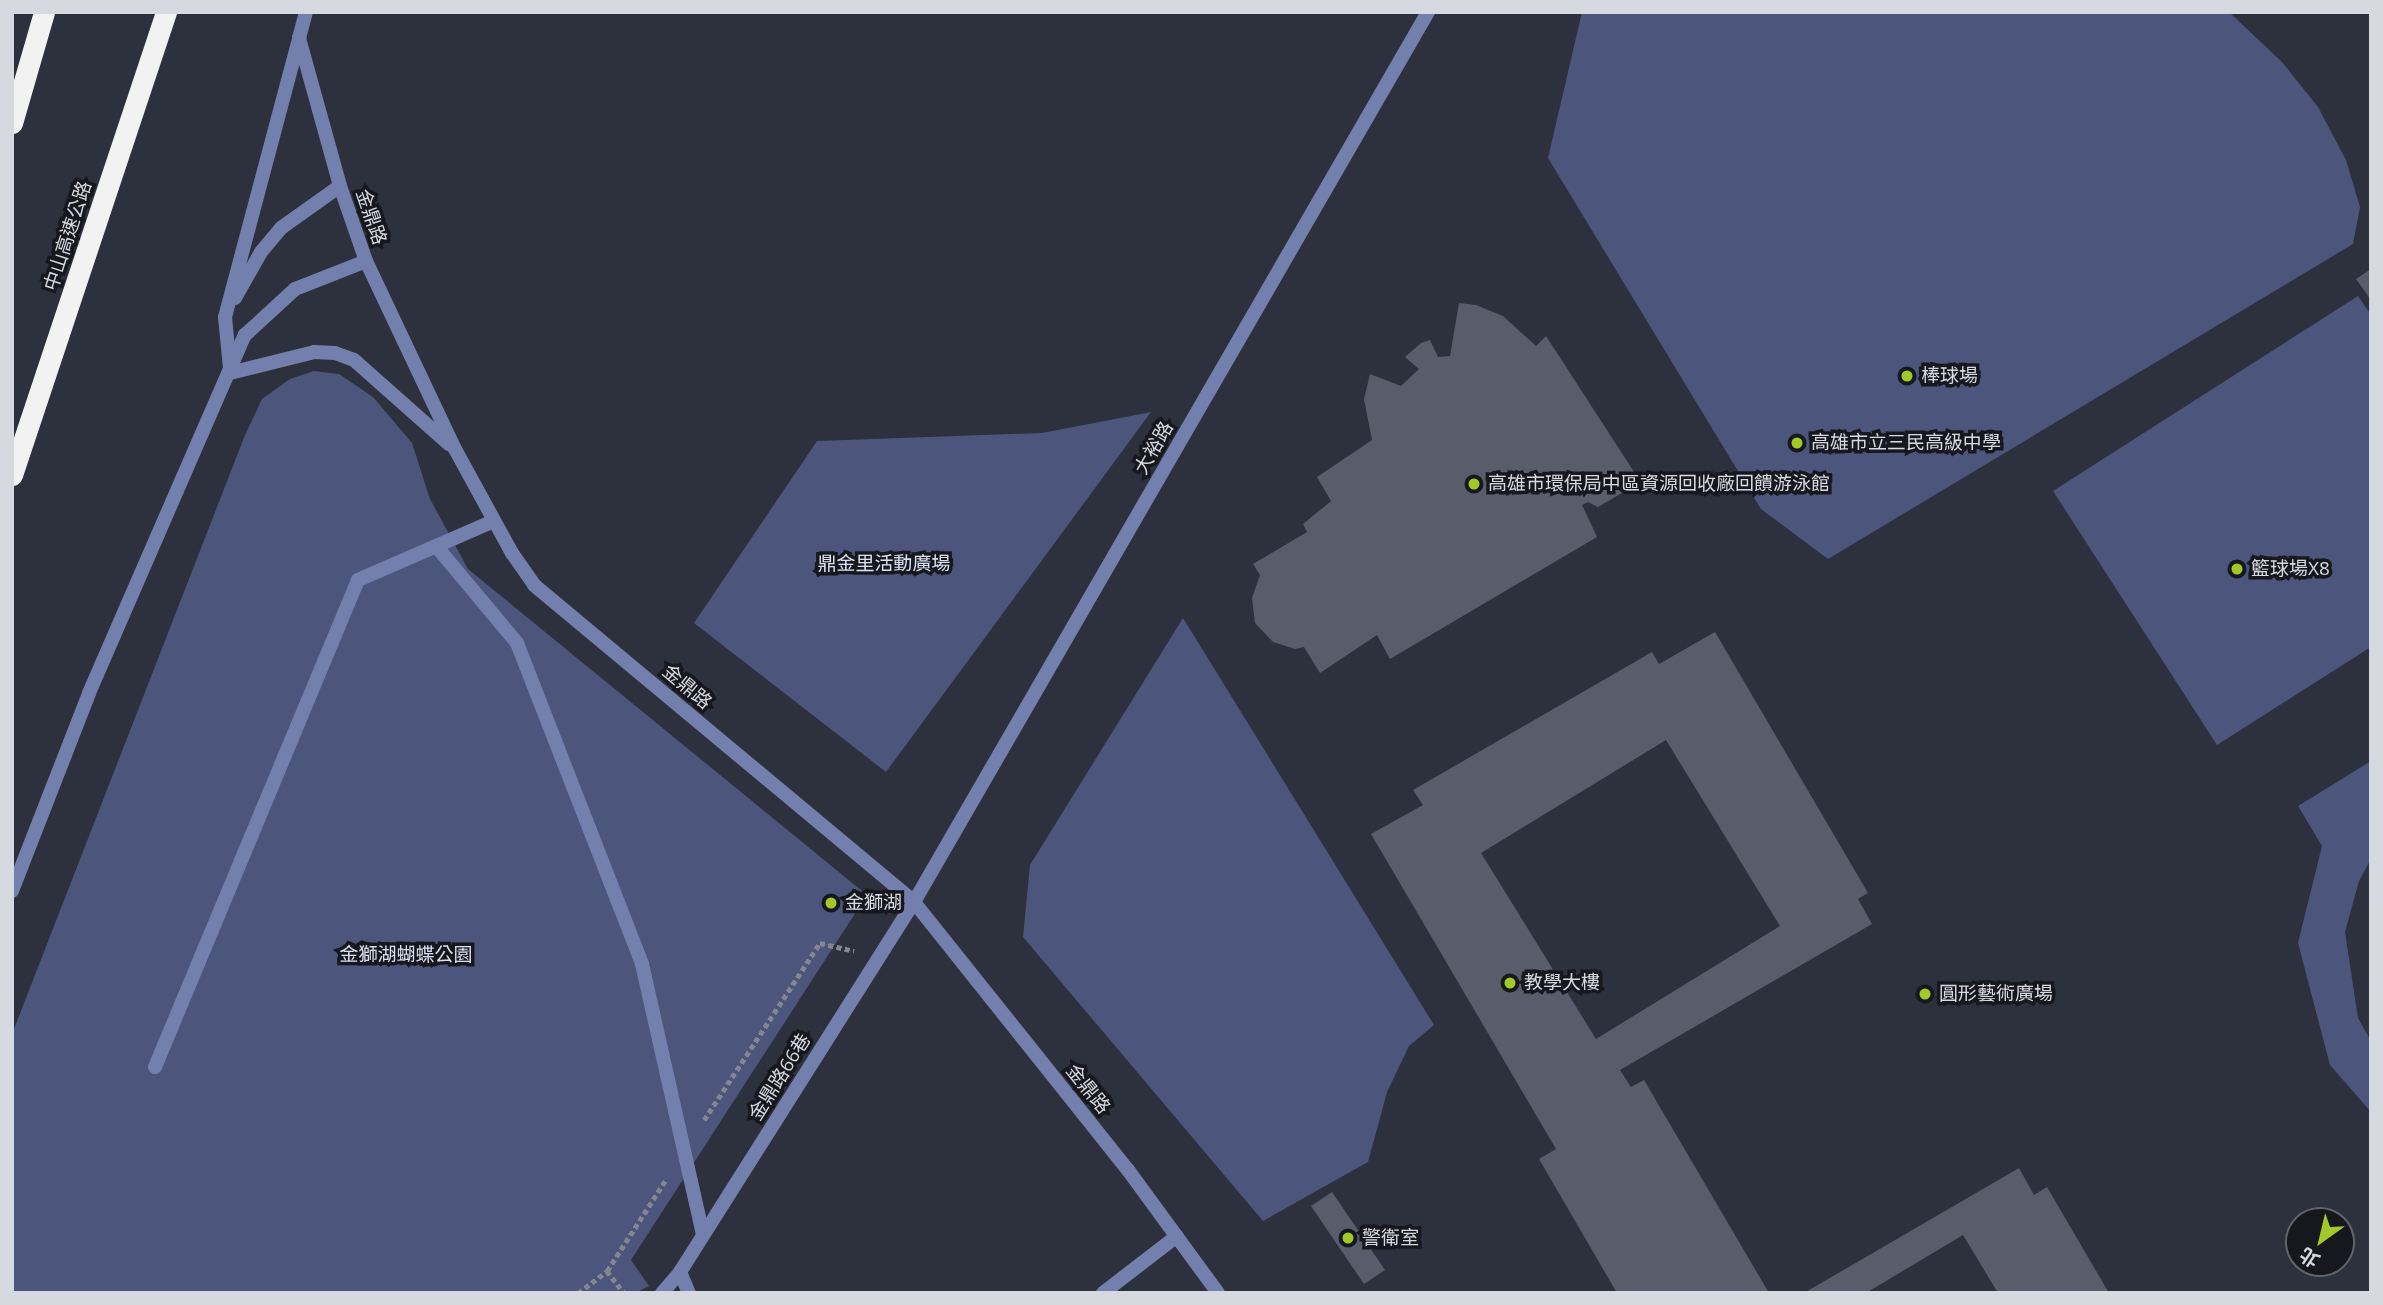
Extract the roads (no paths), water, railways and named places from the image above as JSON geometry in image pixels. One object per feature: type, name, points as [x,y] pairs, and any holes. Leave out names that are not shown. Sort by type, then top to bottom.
[{"type":"highway","points":[[12,123],[44,12]]},
{"type":"highway","name":"中山高速公路","points":[[12,475],[166,12]]},
{"type":"street","points":[[230,373],[225,317],[306,12]]},
{"type":"street","name":"大裕路","points":[[914,902],[1428,12]]},
{"type":"street","name":"金鼎路","points":[[299,38],[340,186],[366,261],[455,449],[494,521],[534,584],[914,902],[1128,1170],[1218,1293]]},
{"type":"street","points":[[225,317],[261,252],[281,228],[340,186]]},
{"type":"street","points":[[12,891],[89,693],[245,335],[295,289],[366,261]]},
{"type":"street","points":[[230,373],[314,352],[335,353],[354,360],[455,449]]},
{"type":"street","points":[[155,1067],[358,580],[494,521]]},
{"type":"street","points":[[436,546],[517,643],[642,964],[703,1234]]},
{"type":"street","name":"金鼎路66巷","points":[[662,1293],[680,1272],[914,902]]},
{"type":"street","points":[[1103,1293],[1177,1236]]},
{"type":"street","points":[[680,1272],[689,1293]]},
{"type":"place","name":"棒球場","points":[[1907,376]]},
{"type":"place","name":"高雄市立三民高級中學","points":[[1797,443]]},
{"type":"place","name":"高雄市環保局中區資源回收廠回饋游泳館","points":[[1474,484]]},
{"type":"place","name":"籃球場X8","points":[[2237,569]]},
{"type":"place","name":"金獅湖","points":[[831,903]]},
{"type":"place","name":"教學大樓","points":[[1510,983]]},
{"type":"place","name":"圓形藝術廣場","points":[[1925,994]]},
{"type":"place","name":"警衛室","points":[[1348,1238]]},
{"type":"park label","name":"鼎金里活動廣場","points":[[884,564]]},
{"type":"park label","name":"金獅湖蝴蝶公園","points":[[406,955]]}]
